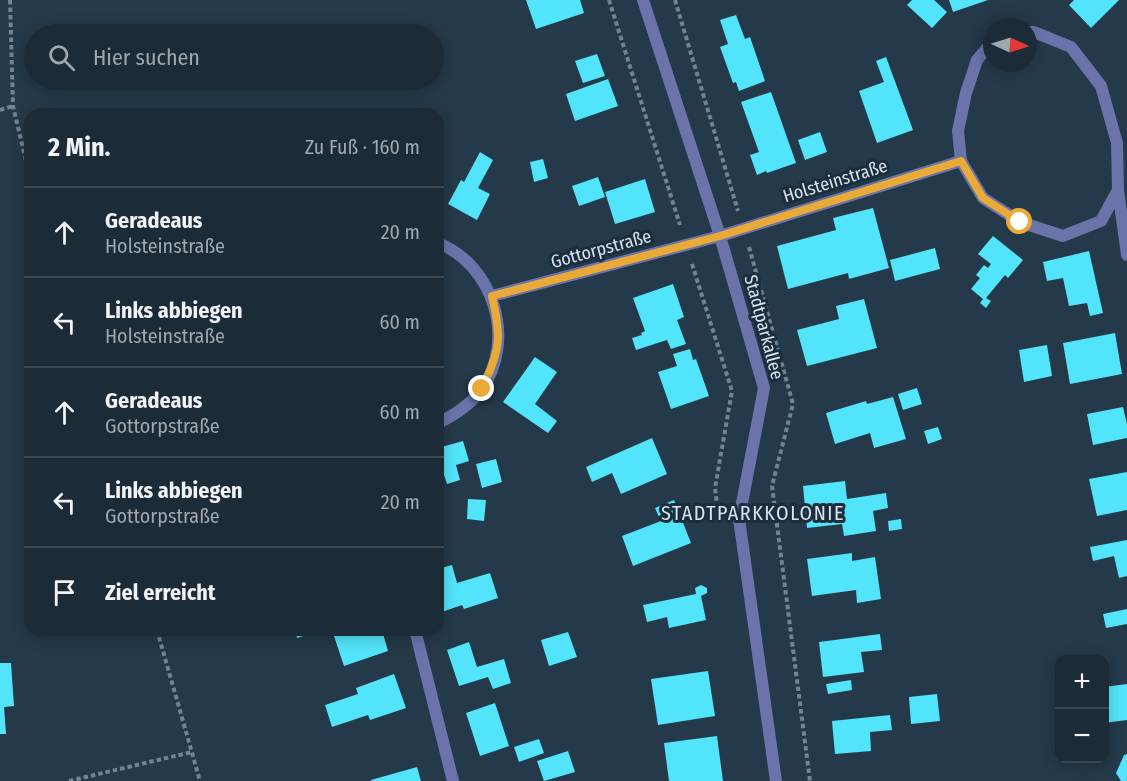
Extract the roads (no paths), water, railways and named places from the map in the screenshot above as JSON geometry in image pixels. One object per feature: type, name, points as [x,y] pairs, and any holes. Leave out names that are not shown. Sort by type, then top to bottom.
[{"type":"street","name":"Stadtparkallee","points":[[643,0],[720,236],[764,388],[739,519],[776,781]]},
{"type":"street","points":[[1037,33],[1071,47],[1101,86],[1117,143],[1118,190],[1127,255]]},
{"type":"street","points":[[983,53],[977,60],[966,93],[958,131],[961,161],[983,198],[1020,222],[1063,236],[1101,221],[1118,190]]},
{"type":"street","name":"Holsteinstraße","points":[[720,236],[961,161]]},
{"type":"street","name":"Gottorpstraße","points":[[492,296],[720,236]]},
{"type":"street","points":[[444,246],[475,269],[492,296],[499,328],[496,360],[482,389],[460,412],[444,420]]},
{"type":"street","points":[[417,636],[453,781]]},
{"type":"district","name":"STADTPARKKOLONIE","points":[[753,513]]}]
